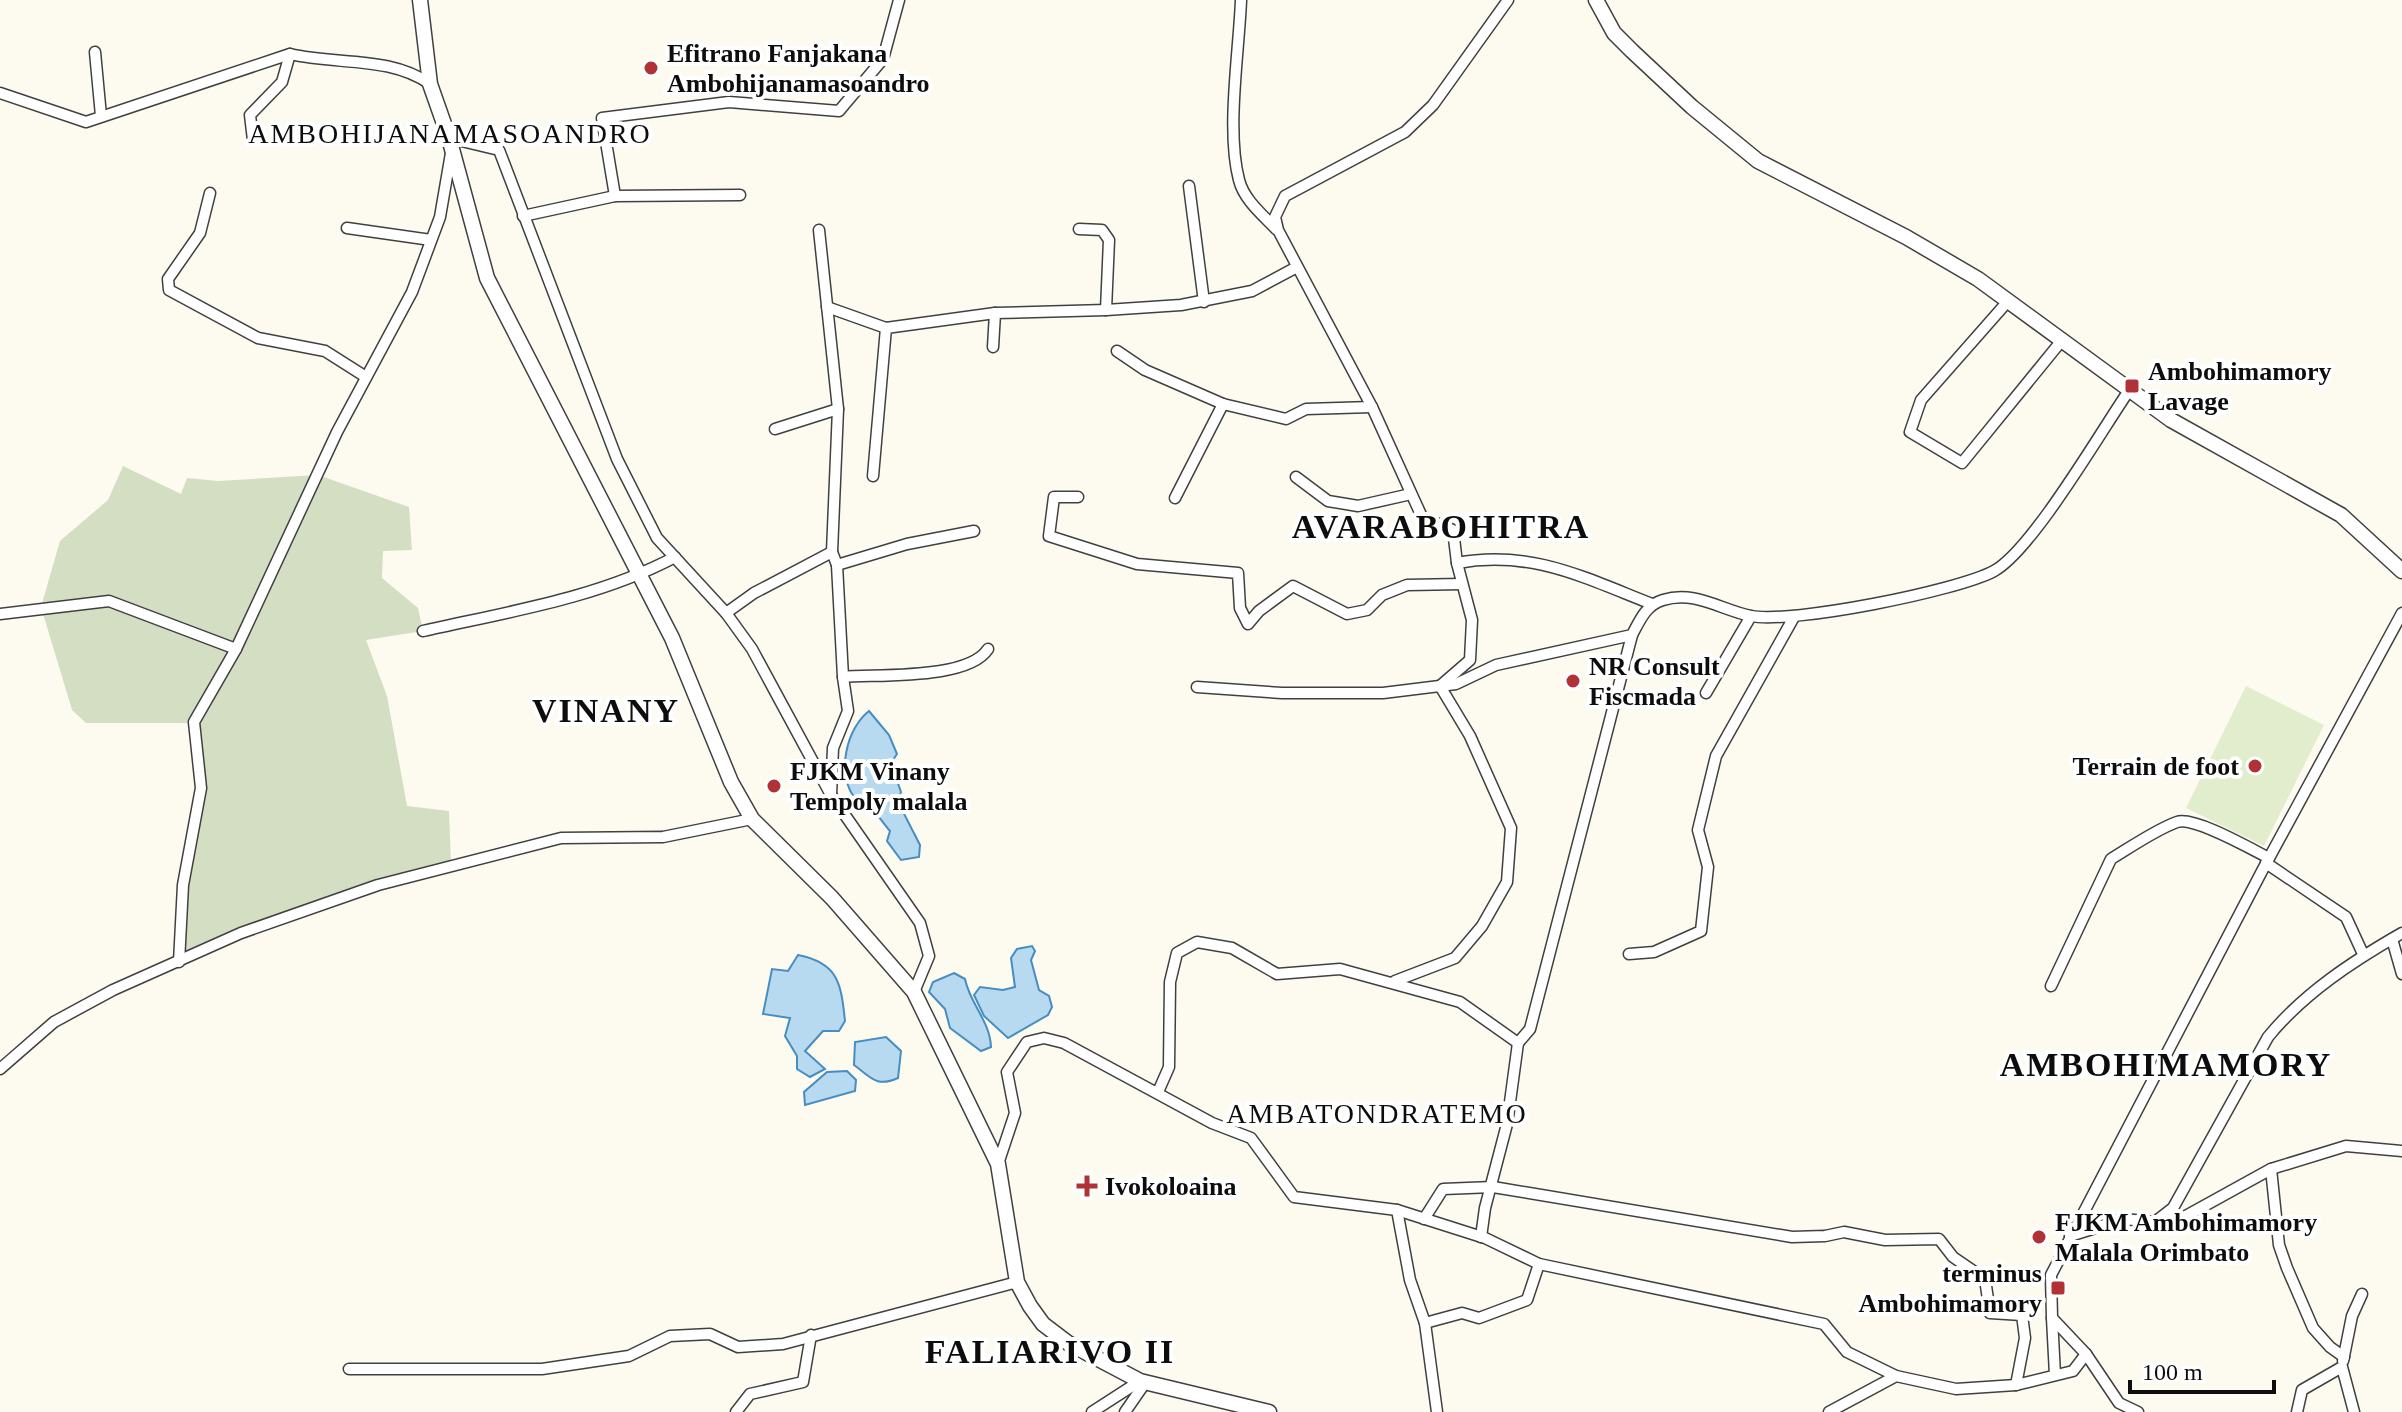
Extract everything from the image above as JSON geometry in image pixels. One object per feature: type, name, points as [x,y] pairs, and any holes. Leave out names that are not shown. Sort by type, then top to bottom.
[{"type":"street","points":[[420,0],[430,84],[450,142],[487,278],[641,575],[698,692],[731,782],[752,819],[832,898],[914,992],[998,1164],[1017,1282],[1043,1324],[1068,1343],[1143,1382],[1269,1412]]},
{"type":"street","points":[[615,196],[602,118],[729,102],[839,111],[883,59],[899,0]]},
{"type":"street","points":[[1241,0],[1235,124],[1239,181],[1248,198],[1278,230]]},
{"type":"street","points":[[1440,686],[1470,660],[1472,620],[1457,563],[1453,530],[1422,517],[1372,407],[1278,230],[1275,217],[1285,196],[1405,132],[1433,105],[1508,0]]},
{"type":"street","points":[[1596,0],[1614,33],[1632,51],[1692,107],[1758,161],[1906,237],[2009,300],[2128,392],[2171,420],[2323,504],[2366,535],[2402,571]]},
{"type":"street","points":[[95,52],[101,116]]},
{"type":"street","points":[[0,93],[78,122],[290,54],[320,61],[406,69],[430,84]]},
{"type":"street","points":[[253,140],[250,115],[282,82],[290,54]]},
{"type":"street","points":[[450,142],[499,150],[617,459],[657,538],[726,613],[752,649],[831,795],[920,923],[929,956],[914,992]]},
{"type":"street","points":[[179,962],[183,885],[201,788],[194,722],[236,649],[337,432],[412,292],[441,212],[450,142]]},
{"type":"street","points":[[1189,186],[1204,302]]},
{"type":"street","points":[[210,193],[200,233],[168,279],[169,290],[258,338],[325,351],[366,377]]},
{"type":"street","points":[[523,216],[615,196],[740,195]]},
{"type":"street","points":[[347,228],[431,240]]},
{"type":"street","points":[[1079,229],[1102,230],[1109,240],[1106,310]]},
{"type":"street","points":[[819,230],[838,409],[832,552],[837,565],[843,677],[848,711],[833,748],[831,795]]},
{"type":"street","points":[[827,307],[886,328],[995,313],[1106,310],[1204,302],[1252,291],[1297,267]]},
{"type":"street","points":[[2009,300],[1921,400],[1910,432],[1962,463],[2063,339]]},
{"type":"street","points":[[993,347],[995,313]]},
{"type":"street","points":[[873,476],[886,328]]},
{"type":"street","points":[[1117,351],[1145,370],[1223,404],[1286,419],[1306,409],[1372,407]]},
{"type":"street","points":[[1457,563],[1496,557],[1525,559],[1652,604],[1685,596],[1720,604],[1751,616],[1794,617],[1908,596],[2001,566],[2025,544],[2128,392]]},
{"type":"street","points":[[1175,498],[1223,404]]},
{"type":"street","points":[[775,429],[838,409]]},
{"type":"street","points":[[1296,477],[1328,501],[1358,506],[1411,494]]},
{"type":"street","points":[[1078,497],[1054,497],[1049,536],[1137,564],[1238,573],[1240,608],[1248,624],[1259,611],[1293,586],[1347,614],[1367,610],[1382,595],[1407,585],[1462,584]]},
{"type":"street","points":[[837,565],[907,544],[974,531]]},
{"type":"street","points":[[726,613],[754,593],[832,552]]},
{"type":"street","points":[[423,631],[557,600],[641,575],[675,557]]},
{"type":"street","points":[[0,614],[109,601],[236,649]]},
{"type":"street","points":[[1481,1237],[1485,1208],[1493,1187],[1507,1124],[1518,1043],[1530,1029],[1632,635],[1652,604]]},
{"type":"street","points":[[2055,1375],[2051,1275],[2267,861],[2402,613]]},
{"type":"street","points":[[1706,693],[1751,616]]},
{"type":"street","points":[[1629,954],[1654,952],[1701,931],[1708,867],[1698,830],[1716,756],[1794,617]]},
{"type":"street","points":[[1197,687],[1282,693],[1383,693],[1456,684],[1496,665],[1632,635]]},
{"type":"street","points":[[843,677],[951,670],[977,660],[988,649]]},
{"type":"street","points":[[1393,982],[1455,958],[1482,926],[1507,882],[1511,828],[1470,736],[1440,686]]},
{"type":"street","points":[[0,1069],[54,1022],[113,990],[282,919],[378,885],[561,838],[663,837],[752,819]]},
{"type":"street","points":[[2051,986],[2111,859],[2178,821],[2193,822],[2267,861],[2346,917],[2363,954]]},
{"type":"street","points":[[2155,1222],[2173,1208],[2268,1037],[2287,1015],[2363,954],[2397,936],[2402,974]]},
{"type":"street","points":[[1158,1092],[1169,1067],[1170,982],[1177,953],[1197,942],[1232,948],[1277,974],[1340,969],[1460,1002],[1518,1043]]},
{"type":"street","points":[[998,1164],[1015,1113],[1007,1072],[1027,1042],[1044,1038],[1064,1043],[1212,1123],[1251,1138],[1294,1197],[1397,1210],[1481,1237],[1539,1264],[1824,1324],[1847,1352],[1896,1376],[1956,1389],[2016,1385],[2073,1371],[2086,1354]]},
{"type":"street","points":[[2070,1236],[2124,1219],[2175,1222],[2271,1169],[2346,1146],[2402,1151]]},
{"type":"street","points":[[2271,1169],[2279,1245],[2287,1268],[2313,1328],[2343,1362]]},
{"type":"street","points":[[1424,1219],[1443,1189],[1493,1187],[1792,1237],[1844,1232],[1885,1240],[1912,1237],[1939,1239],[1953,1257],[1978,1271],[1985,1279],[1990,1313],[2022,1315],[2025,1338],[2016,1385]]},
{"type":"street","points":[[1397,1210],[1410,1280],[1425,1323],[1437,1412]]},
{"type":"street","points":[[1425,1323],[1462,1313],[1479,1318],[1527,1300],[1539,1264]]},
{"type":"street","points":[[349,1369],[542,1369],[629,1356],[670,1336],[710,1334],[738,1347],[783,1344],[1017,1282]]},
{"type":"street","points":[[2354,1412],[2343,1362],[2352,1316],[2362,1294]]},
{"type":"street","points":[[2052,1318],[2080,1344],[2119,1403],[2138,1412]]},
{"type":"street","points":[[736,1412],[750,1394],[803,1382],[811,1335]]},
{"type":"street","points":[[2297,1412],[2302,1390],[2343,1362]]},
{"type":"street","points":[[1829,1412],[1896,1376]]},
{"type":"street","points":[[1092,1412],[1143,1382]]},
{"type":"street","points":[[1125,1412],[1143,1382]]},
{"type":"green space","points":[[123,466],[181,494],[187,478],[218,481],[318,475],[409,507],[412,550],[383,551],[382,578],[418,608],[423,631],[366,640],[387,696],[407,806],[449,811],[451,864],[378,885],[179,962],[183,885],[201,788],[194,723],[86,723],[72,710],[41,607],[60,541],[108,500]]},
{"type":"green space","name":"Terrain de foot","points":[[2246,686],[2324,725],[2264,846],[2186,808]]},
{"type":"water","points":[[869,711],[889,735],[897,754],[891,763],[901,792],[898,802],[920,845],[919,857],[901,860],[887,841],[890,831],[869,806],[855,799],[849,787],[846,751],[855,728]]},
{"type":"water","points":[[1032,946],[1035,951],[1031,960],[1039,990],[1049,996],[1052,1007],[1048,1015],[1008,1038],[984,1016],[974,995],[980,987],[1003,990],[1015,987],[1011,958],[1017,949]]},
{"type":"water","points":[[798,955],[822,963],[835,977],[842,996],[845,1021],[839,1031],[823,1031],[805,1051],[825,1069],[810,1077],[797,1069],[797,1056],[785,1036],[790,1018],[763,1014],[772,969],[788,971]]},
{"type":"water","points":[[954,973],[965,979],[987,1029],[991,1047],[981,1051],[950,1028],[945,1009],[929,992],[933,982]]},
{"type":"water","points":[[886,1037],[901,1051],[898,1078],[884,1082],[870,1077],[854,1065],[855,1042]]},
{"type":"water","points":[[847,1071],[856,1080],[855,1091],[805,1105],[804,1092],[827,1072]]},
{"type":"place","name":"Efitrano Fanjakana Ambohijanamasoandro","points":[[651,68]]},
{"type":"place","name":"Ambohimamory Lavage","points":[[2132,386]]},
{"type":"place","name":"NR Consult Fiscmada","points":[[1573,681]]},
{"type":"place","name":"Terrain de foot","points":[[2255,766]]},
{"type":"place","name":"FJKM Vinany Tempoly malala","points":[[774,786]]},
{"type":"place","name":"Ivokoloaina","points":[[1087,1186]]},
{"type":"place","name":"FJKM Ambohimamory Malala Orimbato","points":[[2039,1237]]},
{"type":"place","name":"terminus Ambohimamory","points":[[2058,1288]]},
{"type":"district","name":"AMBOHIJANAMASOANDRO","points":[[450,133]]},
{"type":"district","name":"AVARABOHITRA","points":[[1441,526]]},
{"type":"district","name":"VINANY","points":[[606,710]]},
{"type":"district","name":"AMBOHIMAMORY","points":[[2166,1064]]},
{"type":"district","name":"AMBATONDRATEMO","points":[[1377,1113]]},
{"type":"district","name":"FALIARIVO II","points":[[1050,1351]]}]
